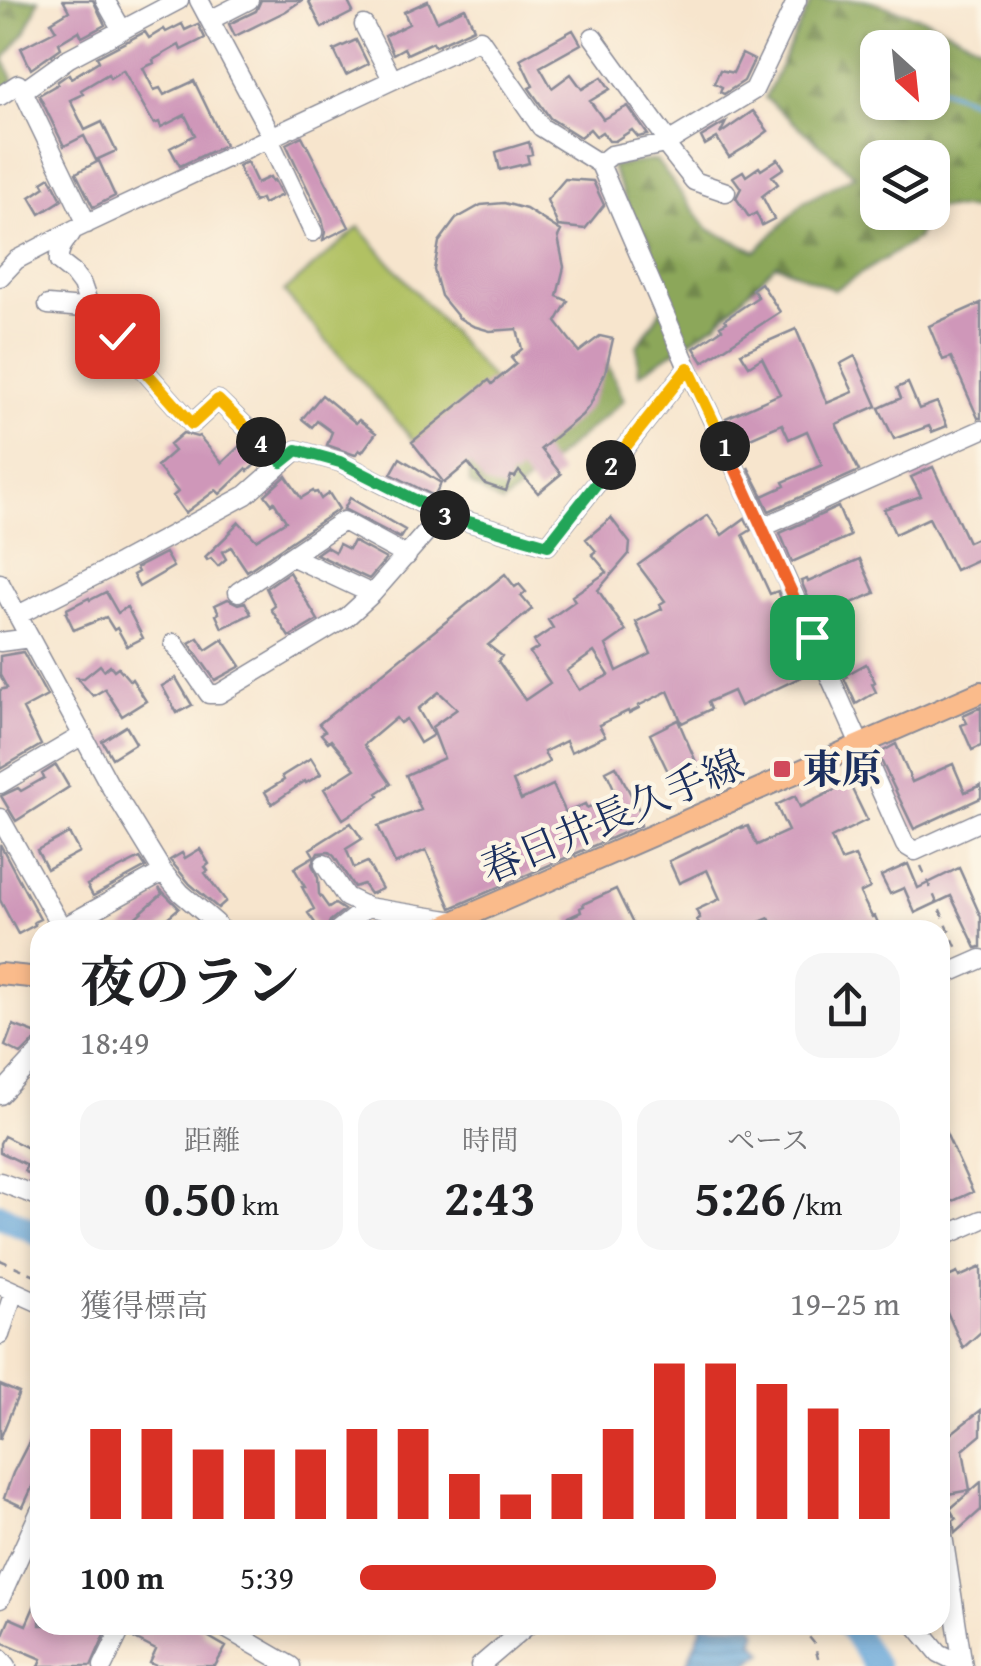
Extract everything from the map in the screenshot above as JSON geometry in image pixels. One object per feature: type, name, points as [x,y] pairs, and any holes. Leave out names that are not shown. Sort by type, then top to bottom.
[{"type":"main road","name":"春日井長久手線","points":[[459,920],[981,692]]},
{"type":"main road","points":[[0,974],[30,977]]},
{"type":"street","points":[[105,0],[122,30]]},
{"type":"street","points":[[23,91],[69,58],[180,0]]},
{"type":"street","points":[[199,0],[314,232]]},
{"type":"street","points":[[210,20],[249,0]]},
{"type":"street","points":[[600,164],[611,154],[667,143],[754,90],[798,0]]},
{"type":"street","points":[[364,25],[392,80]]},
{"type":"street","points":[[592,37],[694,181],[726,192]]},
{"type":"street","points":[[0,276],[16,260],[81,226],[480,39],[540,127],[600,164],[688,368],[764,527],[905,844],[915,851],[981,821]]},
{"type":"street","points":[[0,96],[18,84],[23,91],[81,226]]},
{"type":"street","points":[[81,226],[58,255],[59,262],[82,285],[91,312]]},
{"type":"street","points":[[48,305],[91,312],[117,336],[192,424],[218,400],[282,462]]},
{"type":"street","points":[[18,615],[246,494],[297,450],[340,462],[442,514],[548,545],[688,368]]},
{"type":"street","points":[[764,527],[981,430]]},
{"type":"street","points":[[174,643],[209,694],[219,694],[348,616],[442,514]]},
{"type":"street","points":[[238,592],[342,521],[407,556]]},
{"type":"street","points":[[291,556],[372,594]]},
{"type":"street","points":[[0,583],[109,784],[162,872],[212,920]]},
{"type":"street","points":[[0,642],[30,638]]},
{"type":"street","points":[[0,784],[83,735]]},
{"type":"street","points":[[0,818],[58,920]]},
{"type":"street","points":[[324,864],[346,897],[367,907],[420,920]]},
{"type":"street","points":[[79,920],[162,872]]},
{"type":"street","points":[[351,920],[367,907]]},
{"type":"street","points":[[950,972],[973,962]]},
{"type":"street","points":[[0,1095],[30,1063]]},
{"type":"street","points":[[0,1182],[30,1193]]},
{"type":"street","points":[[950,1234],[981,1220]]},
{"type":"street","points":[[0,1335],[7,1289]]},
{"type":"street","points":[[0,1599],[30,1533]]},
{"type":"street","points":[[950,1581],[963,1666]]},
{"type":"street","points":[[103,1666],[118,1635]]},
{"type":"street","points":[[237,1635],[291,1666]]},
{"type":"street","points":[[480,1666],[516,1635]]},
{"type":"street","points":[[925,1635],[940,1653],[963,1666]]},
{"type":"street","points":[[0,1658],[7,1666]]},
{"type":"path","points":[[915,851],[973,962]]},
{"type":"path","points":[[0,1260],[30,1273]]},
{"type":"path","points":[[807,1635],[814,1643],[820,1666]]},
{"type":"green space","points":[[0,0],[39,0],[26,31],[4,59],[14,81],[0,92]]},
{"type":"green space","points":[[812,0],[866,0],[948,30],[860,30],[860,120],[950,120],[950,31],[981,46],[981,209],[950,208],[950,140],[860,140],[860,230],[921,230],[917,239],[834,290],[776,264],[717,323],[639,374],[637,346],[669,299],[611,166],[656,160],[708,229],[756,251],[804,202],[855,175],[765,98]]},
{"type":"green space","points":[[359,227],[496,384],[421,449],[284,292]]},
{"type":"green space","points":[[605,359],[624,400],[502,504],[470,484],[468,446]]},
{"type":"water","points":[[699,1635],[755,1635],[753,1641],[764,1652],[745,1666],[686,1666]]},
{"type":"building","points":[[63,0],[93,0],[105,25],[82,37],[79,31],[59,43],[61,48],[31,69],[21,48],[56,30],[51,22],[69,11]]},
{"type":"building","points":[[261,0],[302,0],[235,36],[229,24],[256,11]]},
{"type":"building","points":[[308,0],[347,0],[353,12],[322,28]]},
{"type":"building","points":[[428,1],[437,21],[465,8],[474,28],[435,46],[433,42],[407,54],[404,48],[393,54],[385,36],[409,24],[404,12]]},
{"type":"building","points":[[182,24],[185,30],[198,24],[205,38],[181,50],[179,45],[143,68],[154,90],[160,88],[164,95],[194,81],[225,145],[180,166],[170,148],[195,135],[185,115],[161,127],[159,122],[154,124],[123,70],[110,78],[108,74],[70,100],[85,130],[102,122],[116,151],[96,160],[84,136],[64,146],[39,95],[67,75],[71,78],[99,61],[97,57],[145,32],[149,38]]},
{"type":"building","points":[[573,30],[581,44],[540,67],[552,88],[571,74],[582,89],[602,77],[610,89],[590,101],[603,119],[628,106],[648,135],[638,137],[632,130],[609,141],[602,132],[596,136],[590,129],[580,137],[550,118],[529,88],[533,86],[520,59]]},
{"type":"building","points":[[356,40],[368,64],[346,75],[334,50]]},
{"type":"building","points":[[742,54],[754,60],[744,81],[724,94],[720,92],[722,87],[714,83],[720,70],[733,73]]},
{"type":"building","points":[[753,111],[768,131],[749,145],[729,157],[717,138],[705,145],[701,137],[726,122],[720,134]]},
{"type":"building","points":[[302,136],[349,227],[323,240],[322,219],[286,144]]},
{"type":"building","points":[[529,142],[529,163],[500,170],[496,152]]},
{"type":"building","points":[[778,159],[784,168],[772,176],[778,184],[762,196],[774,219],[762,225],[756,213],[749,217],[736,198],[741,188],[733,177],[743,171],[746,176],[759,167],[761,170]]},
{"type":"building","points":[[99,161],[115,196],[93,207],[76,173]]},
{"type":"building","points":[[247,162],[257,183],[270,177],[282,195],[263,204],[261,199],[254,202],[238,166]]},
{"type":"building","points":[[50,177],[62,200],[40,214],[30,197],[45,187],[42,182]]},
{"type":"building","points":[[565,179],[593,181],[604,205],[585,229],[558,226],[547,200]]},
{"type":"building","points":[[504,203],[526,209],[561,231],[558,237],[564,267],[557,296],[568,301],[556,322],[579,352],[600,336],[613,339],[605,373],[590,405],[541,449],[561,474],[538,493],[519,471],[511,476],[506,491],[485,484],[468,463],[444,483],[412,442],[489,380],[492,384],[516,364],[511,358],[522,349],[517,329],[490,331],[459,318],[441,296],[434,270],[439,242],[456,219],[481,205]]},
{"type":"building","points":[[761,283],[780,312],[703,362],[694,348],[722,329],[725,319],[758,297],[752,289]]},
{"type":"building","points":[[981,303],[978,418],[951,357],[943,360],[929,326]]},
{"type":"building","points":[[796,329],[827,403],[853,392],[840,364],[855,356],[877,406],[836,424],[859,471],[769,511],[748,467],[763,496],[785,486],[783,482],[822,465],[807,431],[789,439],[782,424],[741,442],[738,435],[734,437],[726,418],[780,394],[762,358],[749,366],[741,353]]},
{"type":"building","points":[[908,383],[919,409],[937,402],[947,426],[932,432],[929,426],[894,439],[879,408],[901,398],[897,388]]},
{"type":"building","points":[[322,395],[356,423],[359,420],[376,433],[362,452],[359,450],[355,455],[327,445],[332,432],[317,421],[312,427],[302,419]]},
{"type":"building","points":[[183,433],[199,436],[222,463],[243,443],[264,462],[246,469],[220,494],[216,490],[185,513],[173,496],[178,492],[157,466],[174,451],[169,445]]},
{"type":"building","points":[[400,458],[441,483],[434,496],[391,474]]},
{"type":"building","points":[[933,467],[968,542],[977,538],[981,546],[981,558],[955,570],[929,518],[895,534],[884,509],[921,496],[911,477]]},
{"type":"building","points":[[286,476],[301,498],[313,491],[321,499],[329,493],[339,509],[247,571],[231,547],[222,552],[226,559],[218,566],[211,558],[207,560],[205,557],[239,522],[256,540],[286,521],[265,495]]},
{"type":"building","points":[[350,498],[405,530],[400,538],[344,509]]},
{"type":"building","points":[[838,507],[850,536],[792,562],[780,533]]},
{"type":"building","points":[[708,515],[722,535],[745,518],[751,530],[743,535],[770,594],[778,591],[788,614],[786,622],[800,653],[805,651],[814,671],[740,706],[733,691],[708,702],[711,709],[682,723],[668,691],[599,725],[605,736],[571,752],[566,741],[544,752],[549,762],[513,781],[521,800],[553,785],[566,813],[585,804],[587,808],[617,795],[606,771],[616,766],[641,814],[641,825],[451,908],[426,850],[395,864],[378,826],[421,810],[406,775],[444,758],[432,727],[457,709],[439,692],[418,709],[433,735],[420,743],[406,719],[400,723],[396,718],[364,745],[391,784],[343,819],[324,789],[355,769],[321,734],[325,731],[319,724],[505,574],[515,587],[519,584],[526,592],[521,596],[532,609],[488,645],[502,656],[498,661],[525,700],[550,683],[530,653],[538,648],[534,641],[553,628],[548,620],[575,601],[572,596],[607,572],[586,539],[611,518],[630,543],[629,554],[598,590],[626,631],[606,645],[617,671],[651,654],[636,622],[662,609],[660,604],[665,601],[638,565]],"holes":[[[594,652],[609,675],[579,690],[567,671]]]},
{"type":"building","points":[[353,541],[386,559],[369,579],[316,554],[326,547],[335,552],[339,544],[349,549]]},
{"type":"building","points":[[165,553],[173,567],[139,587],[133,575],[138,572],[136,568]]},
{"type":"building","points":[[860,559],[875,593],[817,618],[801,581],[808,582]]},
{"type":"building","points":[[289,572],[318,620],[289,637],[271,609],[275,606],[266,588]]},
{"type":"building","points":[[106,592],[118,613],[127,607],[143,638],[127,646],[106,617],[74,630],[67,609]]},
{"type":"building","points":[[228,599],[238,604],[245,602],[251,614],[222,628],[215,605]]},
{"type":"building","points":[[198,638],[206,650],[223,639],[241,666],[215,680],[189,643]]},
{"type":"building","points":[[23,652],[47,696],[23,709],[41,745],[0,769],[0,690],[7,688],[0,675],[0,656]]},
{"type":"building","points":[[866,664],[876,692],[856,704],[844,678]]},
{"type":"building","points":[[100,665],[104,670],[110,665],[114,670],[118,667],[132,679],[146,701],[122,716],[105,689],[93,696],[77,678],[84,678]]},
{"type":"building","points":[[176,678],[192,705],[177,713],[162,686]]},
{"type":"building","points":[[981,707],[981,746],[972,750],[961,725],[967,723],[963,715]]},
{"type":"building","points":[[678,720],[699,769],[672,780],[650,734]]},
{"type":"building","points":[[126,726],[136,743],[112,758],[102,741]]},
{"type":"building","points":[[896,744],[912,782],[953,764],[965,792],[981,785],[981,798],[914,829],[878,754]]},
{"type":"building","points":[[311,758],[321,774],[272,804],[265,792]]},
{"type":"building","points":[[56,765],[69,787],[16,821],[1,796],[18,788],[21,791],[44,778],[42,774]]},
{"type":"building","points":[[849,783],[867,820],[831,838],[841,861],[855,856],[870,888],[860,893],[877,920],[697,920],[700,918],[696,910],[720,899],[707,870],[679,883],[669,861],[742,826],[748,826],[757,845],[788,831],[776,805],[795,796],[800,807]]},
{"type":"building","points":[[351,823],[362,839],[346,849],[354,868],[367,862],[382,889],[370,894],[363,884],[354,887],[334,856],[329,852],[318,853],[312,864],[319,894],[329,908],[335,904],[344,910],[331,920],[313,920],[308,913],[314,909],[294,868],[314,856],[310,849]]},
{"type":"building","points":[[69,833],[79,852],[47,869],[37,850]]},
{"type":"building","points":[[0,844],[40,919],[30,920],[30,928],[18,934],[0,900]]},
{"type":"building","points":[[200,849],[209,864],[205,873],[226,901],[218,908],[170,860],[182,853],[185,858]]},
{"type":"building","points":[[140,858],[146,867],[93,896],[87,885]]},
{"type":"building","points":[[908,864],[918,888],[959,868],[981,917],[981,947],[976,948],[951,896],[915,913],[904,888],[890,894],[881,876]]},
{"type":"building","points":[[159,888],[179,908],[169,920],[132,920],[162,894]]},
{"type":"building","points":[[616,889],[631,920],[569,920],[581,912],[583,904]]},
{"type":"building","points":[[13,1025],[30,1031],[30,1045],[21,1054],[5,1046]]},
{"type":"building","points":[[4,1136],[30,1149],[30,1174],[24,1171],[27,1165],[0,1152]]},
{"type":"building","points":[[950,1142],[973,1192],[950,1202]]},
{"type":"building","points":[[981,1267],[981,1332],[963,1348],[950,1319],[950,1276],[957,1273],[959,1277]]},
{"type":"building","points":[[0,1385],[19,1393],[0,1439]]},
{"type":"building","points":[[981,1410],[981,1435],[963,1450],[970,1490],[950,1494],[950,1434]]},
{"type":"building","points":[[30,1442],[30,1492],[23,1507],[4,1498]]},
{"type":"building","points":[[981,1482],[981,1510],[955,1533],[956,1519],[950,1509]]},
{"type":"building","points":[[30,1616],[30,1635],[105,1635],[91,1666],[39,1666],[42,1659],[0,1641],[10,1618],[26,1625]]},
{"type":"building","points":[[205,1635],[226,1647],[215,1666],[157,1666],[150,1663],[156,1650],[131,1637]]},
{"type":"waterway","points":[[950,92],[981,103]]},
{"type":"waterway","points":[[0,1215],[30,1229]]},
{"type":"waterway","points":[[856,1635],[876,1666]]},
{"type":"place","name":"東原","points":[[782,769]]},
{"type":"route","points":[[117,336],[192,424],[218,400],[282,462],[297,450],[340,462],[442,514],[548,545],[688,368],[812,637]]}]
